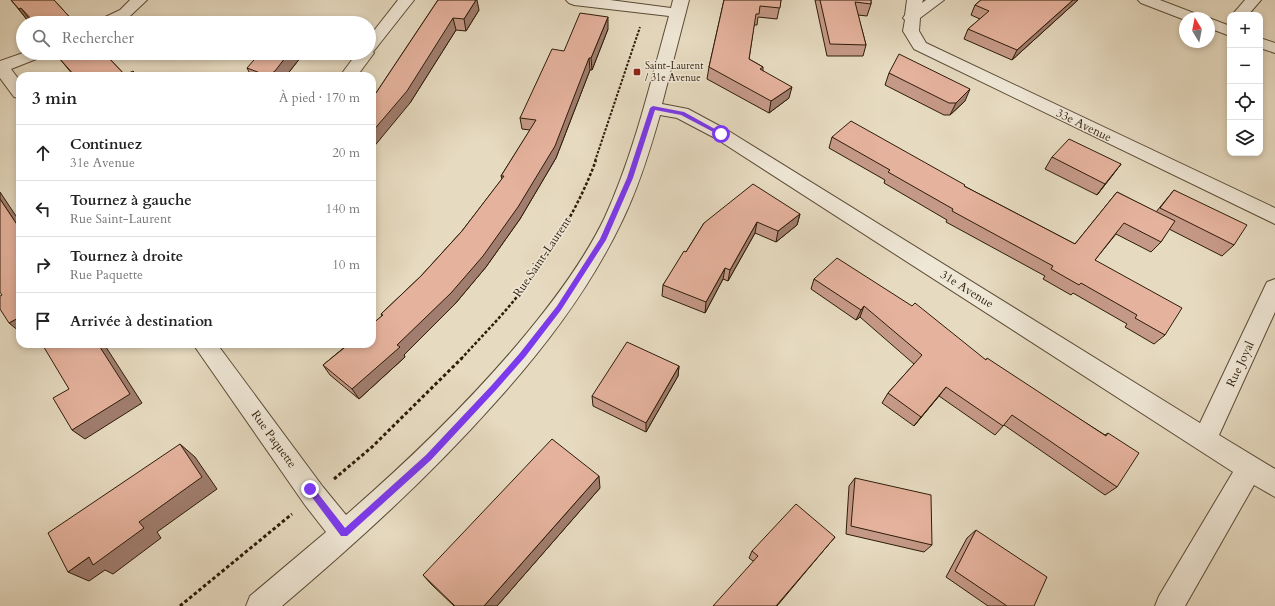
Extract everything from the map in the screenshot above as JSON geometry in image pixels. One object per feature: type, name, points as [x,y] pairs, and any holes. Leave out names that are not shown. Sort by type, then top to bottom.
[{"type":"street","points":[[118,16],[139,0]]},
{"type":"street","points":[[376,39],[406,0]]},
{"type":"street","points":[[260,606],[421,465],[451,434],[518,360],[559,308],[590,262],[614,218],[630,178],[653,108],[679,6],[574,0]]},
{"type":"street","points":[[911,18],[915,0]]},
{"type":"street","points":[[911,18],[936,0]]},
{"type":"street","points":[[1146,0],[1179,12]]},
{"type":"street","points":[[1243,12],[1253,0]]},
{"type":"street","name":"33e Avenue","points":[[911,18],[911,31],[920,46],[1275,217]]},
{"type":"street","points":[[1215,25],[1227,29]]},
{"type":"street","points":[[1263,44],[1275,48]]},
{"type":"street","points":[[16,88],[0,66],[18,60]]},
{"type":"street","points":[[351,72],[361,60]]},
{"type":"street","name":"31e Avenue","points":[[653,108],[682,113],[721,134],[1275,484]]},
{"type":"street","name":"Rue Joyal","points":[[1205,439],[1275,288]]},
{"type":"street","name":"Rue Paquette","points":[[207,348],[314,496],[344,533]]},
{"type":"street","points":[[1168,606],[1250,467]]},
{"type":"path","name":"Rue Saint-Laurent","points":[[372,447],[464,356],[520,293],[561,233],[587,184],[641,23]]},
{"type":"path","points":[[180,606],[277,527]]},
{"type":"building","points":[[11,0],[54,0],[69,16],[28,16],[21,8],[19,9]]},
{"type":"building","points":[[438,0],[476,0],[464,19],[453,18],[407,91],[376,127],[376,93]]},
{"type":"building","points":[[724,0],[781,0],[780,8],[760,6],[759,14],[756,14],[749,59],[763,67],[760,69],[792,87],[771,101],[709,67]]},
{"type":"building","points":[[820,0],[871,0],[871,4],[855,2],[866,45],[830,44]]},
{"type":"building","points":[[981,0],[1073,0],[1017,50],[968,29],[989,11],[975,5]]},
{"type":"building","points":[[580,13],[608,17],[591,58],[589,58],[555,146],[518,207],[483,256],[451,293],[397,345],[400,347],[352,389],[323,365],[344,348],[376,348],[376,321],[383,315],[381,314],[421,276],[462,231],[504,176],[501,176],[536,120],[520,118],[552,49],[564,51]]},
{"type":"building","points":[[899,54],[970,89],[956,103],[949,103],[889,73]]},
{"type":"building","points":[[61,60],[111,60],[122,72],[71,72]]},
{"type":"building","points":[[254,60],[284,60],[274,72],[258,72],[247,68]]},
{"type":"building","points":[[851,121],[965,185],[964,186],[1075,244],[1117,192],[1175,221],[1161,242],[1124,223],[1095,260],[1182,308],[1165,335],[1135,318],[1137,315],[1081,283],[1079,285],[1051,269],[1053,266],[952,211],[953,209],[888,172],[890,170],[832,137]]},
{"type":"building","points":[[1069,139],[1121,164],[1105,184],[1052,157]]},
{"type":"building","points":[[753,184],[800,214],[778,231],[757,222],[730,270],[725,268],[706,302],[663,285],[684,251],[686,252],[704,223]]},
{"type":"building","points":[[1174,190],[1247,225],[1234,245],[1160,208]]},
{"type":"building","points":[[0,199],[16,223],[16,319],[9,323],[0,309],[0,296],[2,295],[0,292]]},
{"type":"building","points":[[837,258],[912,306],[915,303],[986,360],[987,358],[1106,436],[1108,433],[1139,453],[1117,487],[1012,415],[1003,426],[946,387],[921,417],[888,393],[922,355],[864,306],[861,310],[814,279]]},
{"type":"building","points":[[627,342],[679,366],[646,423],[592,396]]},
{"type":"building","points":[[44,348],[101,348],[130,394],[72,430],[53,398],[69,389]]},
{"type":"building","points":[[552,439],[599,476],[484,606],[455,606],[423,575]]},
{"type":"building","points":[[180,444],[202,477],[139,522],[144,528],[93,565],[89,557],[68,572],[48,533]]},
{"type":"building","points":[[855,478],[931,495],[932,545],[851,526]]},
{"type":"building","points":[[796,504],[835,537],[776,606],[713,606],[758,556],[752,551]]},
{"type":"building","points":[[976,530],[1047,577],[1034,606],[1007,606],[955,571]]},
{"type":"place","name":"Saint-Laurent / 31e Avenue","points":[[637,72]]},
{"type":"route","points":[[310,489],[344,533],[429,457],[494,388],[542,331],[590,262],[614,218],[630,178],[653,108],[682,113],[721,134]]}]
